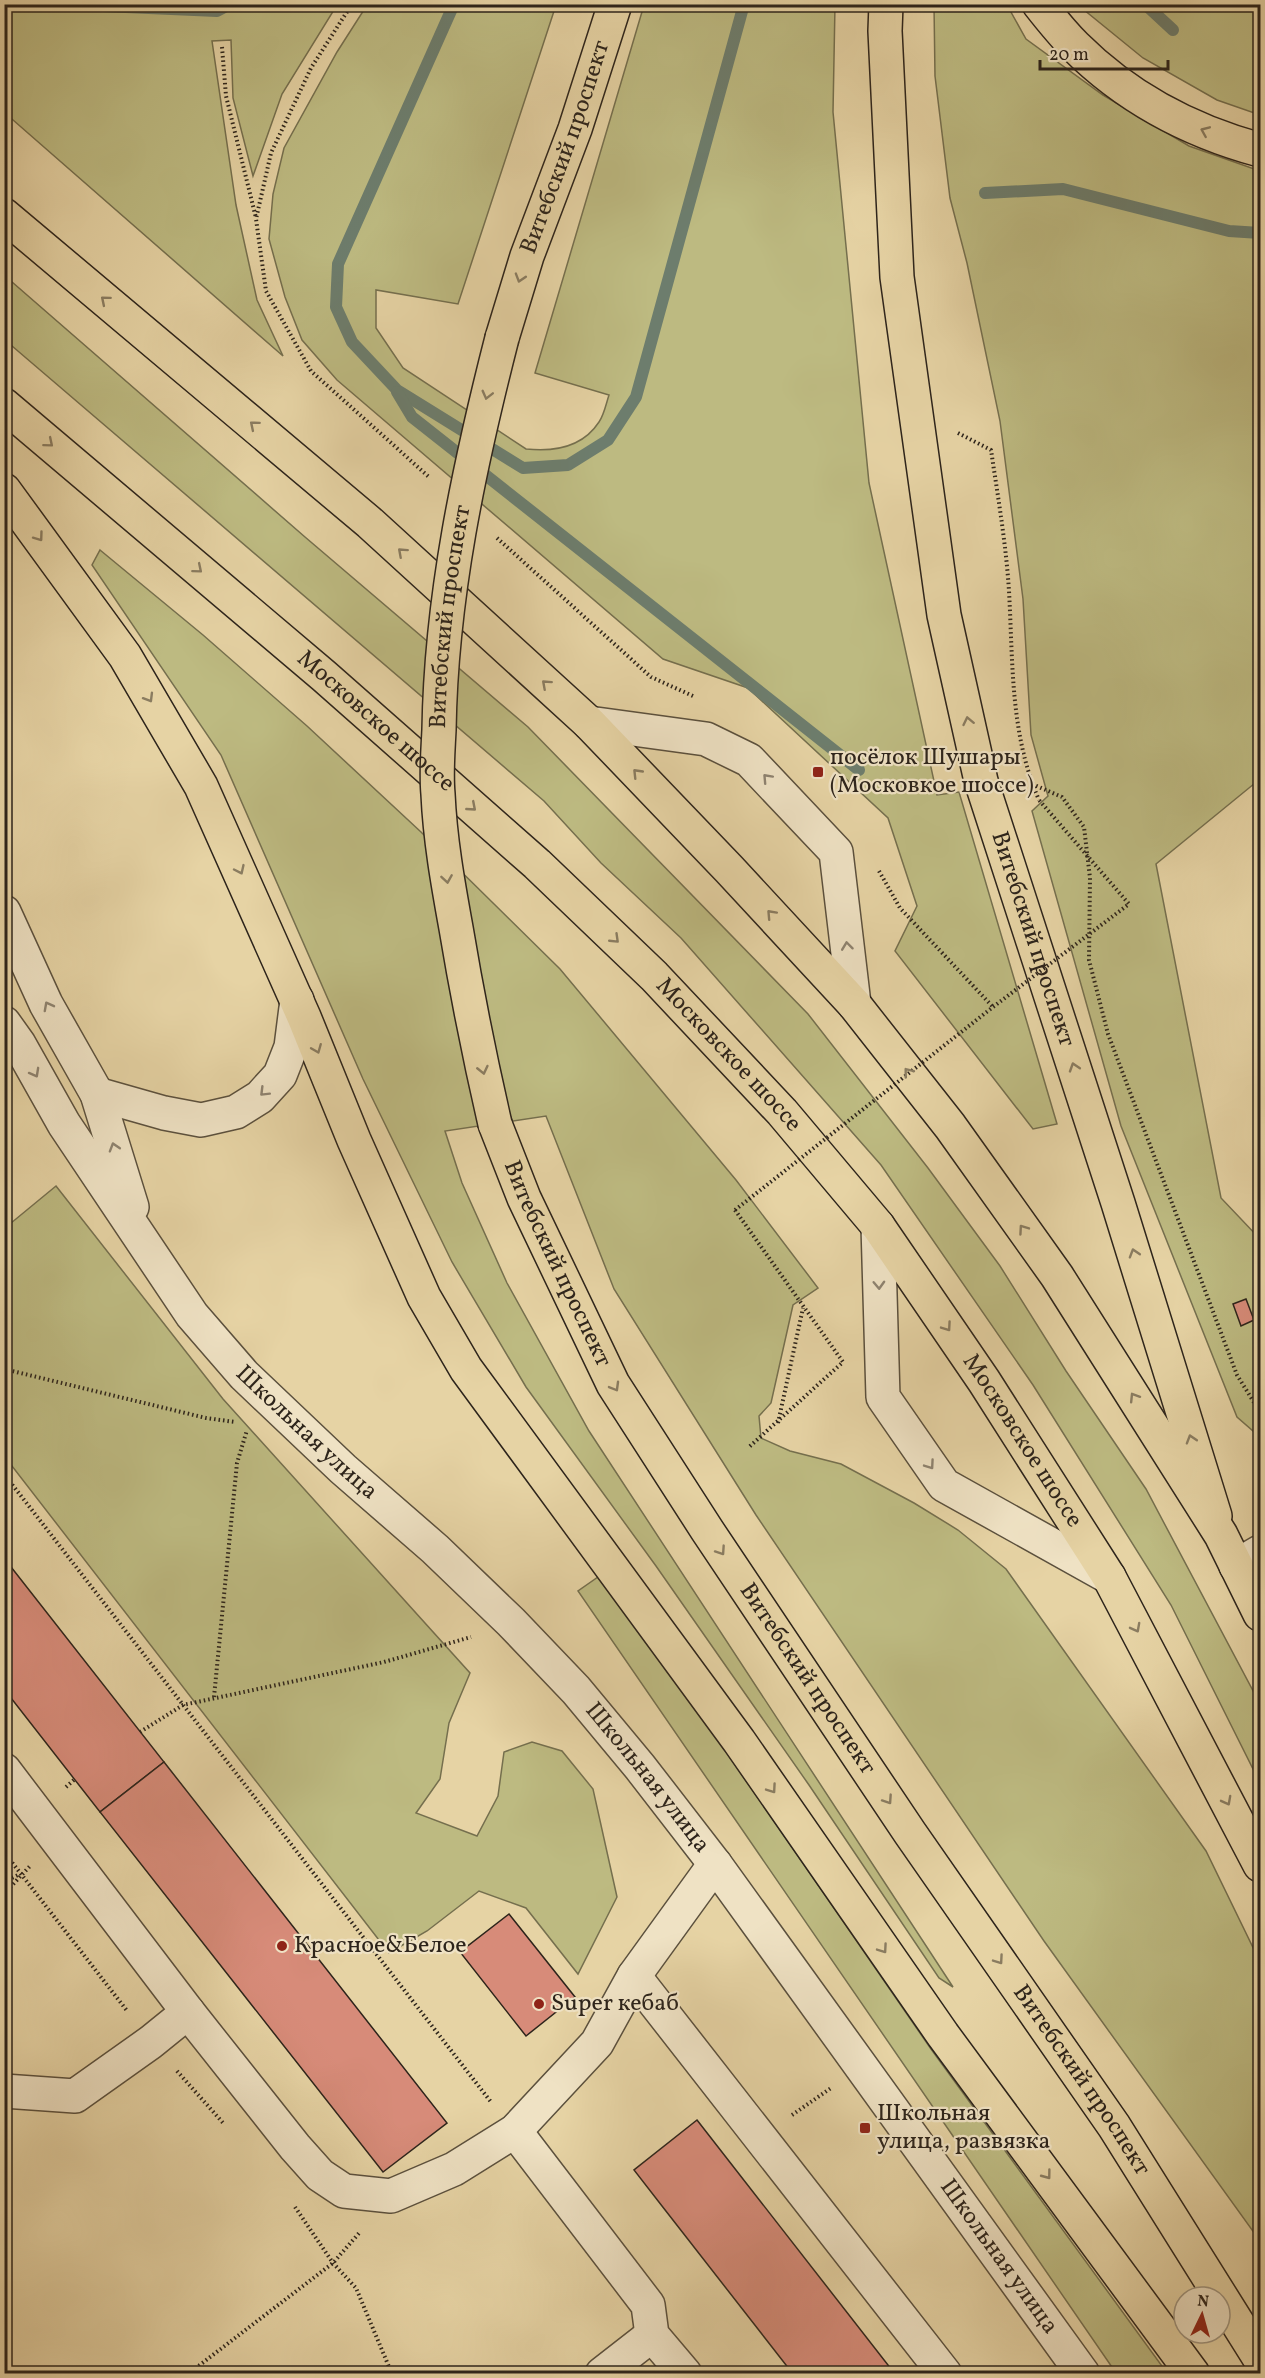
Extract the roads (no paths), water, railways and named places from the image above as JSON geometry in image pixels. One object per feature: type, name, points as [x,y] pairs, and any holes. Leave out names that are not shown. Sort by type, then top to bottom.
[{"type":"main road","name":"Витебский проспект","points":[[615,4],[575,129],[527,256],[502,338],[479,428],[464,502],[446,614],[440,696],[437,793],[446,871],[467,993],[495,1124],[524,1198],[613,1384],[707,1530],[903,1823],[1114,2126],[1260,2359]]},
{"type":"main road","name":"Витебский проспект","points":[[886,4],[885,31],[897,277],[949,637],[981,781],[1118,1203],[1221,1535]]},
{"type":"main road","points":[[1038,4],[1075,46],[1118,83],[1161,112],[1231,142],[1260,150]]},
{"type":"main road","points":[[4,215],[370,523],[589,723],[854,1004],[950,1126],[1057,1276],[1221,1535],[1248,1559],[1260,1614]]},
{"type":"main road","name":"Московское шоссе","points":[[4,405],[324,676],[537,864],[654,976],[766,1095],[878,1227],[984,1381],[1109,1577],[1260,1865]]},
{"type":"main road","points":[[4,490],[124,656],[201,786],[297,1000],[354,1140],[424,1298],[466,1369],[739,1741],[943,2036],[1193,2373]]},
{"type":"main road","points":[[1114,2126],[1260,2315]]},
{"type":"street","points":[[589,723],[706,739],[749,760],[836,852],[854,1004]]},
{"type":"street","name":"Школьная улица","points":[[4,912],[46,1004],[97,1094],[143,1243]]},
{"type":"street","points":[[97,1094],[164,1113],[201,1120],[236,1112],[260,1097],[280,1075],[291,1047],[297,1000]]},
{"type":"street","name":"Школьная улица","points":[[4,1023],[19,1044],[64,1124],[192,1315],[244,1375],[343,1469],[435,1549],[555,1667],[633,1758],[715,1864],[1083,2373]]},
{"type":"street","points":[[878,1227],[883,1396],[944,1485],[1109,1577]]},
{"type":"street","points":[[4,1770],[188,2012],[295,2147],[320,2175],[344,2191],[391,2196],[454,2169],[515,2131],[597,2043],[634,1976],[715,1864]]},
{"type":"street","points":[[634,1976],[945,2373]]},
{"type":"street","points":[[4,2091],[75,2096],[151,2042],[188,2012]]},
{"type":"street","points":[[515,2131],[648,2306],[652,2335],[685,2373]]},
{"type":"street","points":[[602,2373],[652,2335]]},
{"type":"waterway","points":[[57,4],[217,11],[230,4]]},
{"type":"waterway","points":[[454,4],[338,264],[336,307],[352,342],[397,390],[523,468],[568,465],[608,440],[636,397],[744,4]]},
{"type":"waterway","points":[[1145,4],[1173,30]]},
{"type":"waterway","points":[[985,193],[1063,189],[1229,231],[1260,233]]},
{"type":"waterway","points":[[397,392],[412,417],[859,770]]},
{"type":"place","name":"посёлок Шушары (Московкое шоссе)","points":[[818,772]]},
{"type":"place","name":"Красное&Белое","points":[[282,1946]]},
{"type":"place","name":"Super кебаб","points":[[539,2004]]},
{"type":"place","name":"Школьная улица, развязка","points":[[865,2128]]}]
